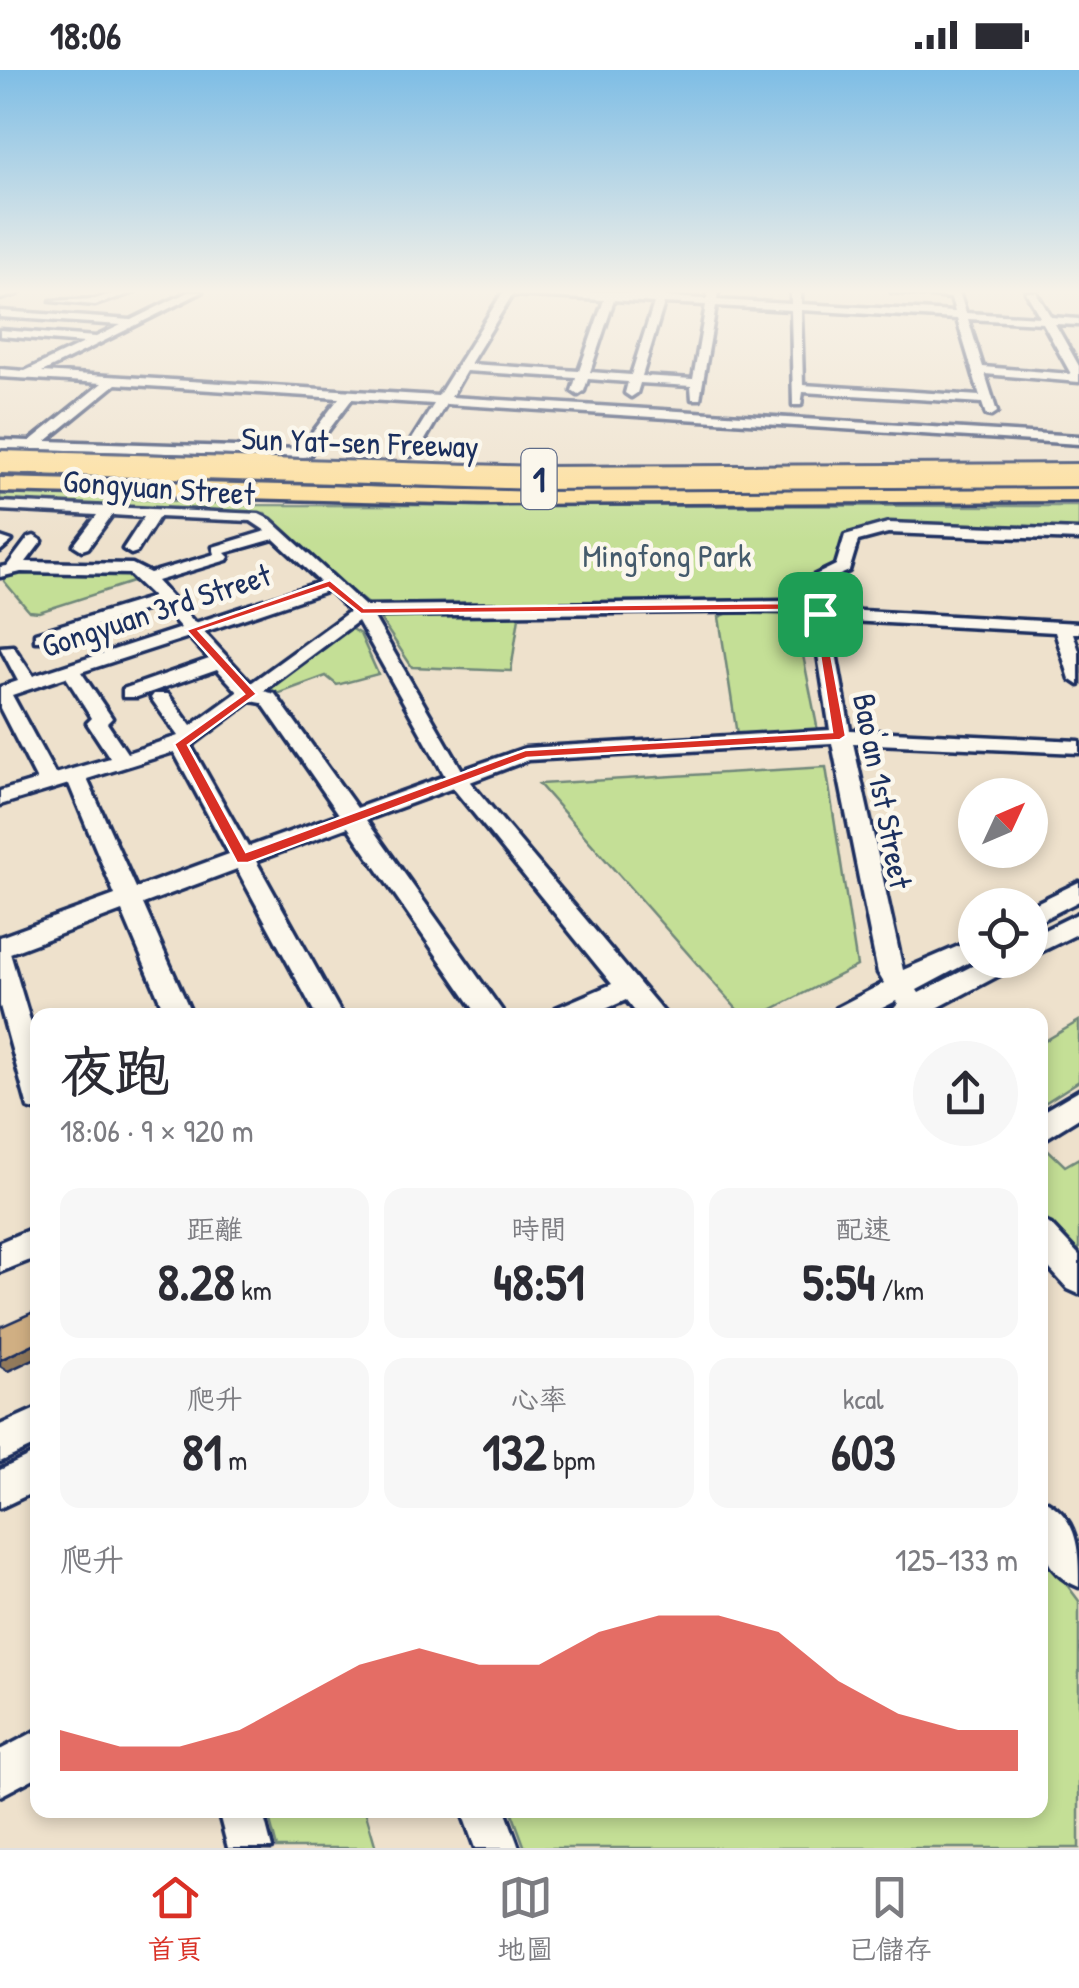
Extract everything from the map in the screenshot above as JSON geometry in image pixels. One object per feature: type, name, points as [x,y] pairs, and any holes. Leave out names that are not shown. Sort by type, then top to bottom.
[{"type":"highway","points":[[0,452],[375,470],[417,461]]},
{"type":"highway","points":[[0,452],[846,472],[1079,470]]},
{"type":"highway","name":"Sun Yat-sen Freeway","points":[[0,452],[513,479],[860,481],[1079,470]]},
{"type":"highway","name":"Sun Yat-sen Freeway","points":[[0,470],[510,488],[1079,491]]},
{"type":"highway","points":[[0,482],[318,496],[896,498],[1079,491]]},
{"type":"highway","points":[[0,482],[554,497]]},
{"type":"street","points":[[0,388],[26,375]]},
{"type":"street","points":[[40,375],[1079,440]]},
{"type":"street","points":[[417,461],[442,400],[457,375]]},
{"type":"street","points":[[570,375],[698,382]]},
{"type":"street","points":[[625,412],[637,375]]},
{"type":"street","points":[[693,416],[699,375]]},
{"type":"street","points":[[796,375],[796,423]]},
{"type":"street","points":[[980,375],[998,435]]},
{"type":"street","points":[[1036,375],[1079,378]]},
{"type":"street","points":[[571,408],[584,376]]},
{"type":"street","points":[[33,446],[112,381]]},
{"type":"street","points":[[796,388],[988,400]]},
{"type":"street","points":[[0,452],[33,446],[304,453],[348,394]]},
{"type":"street","points":[[0,452],[31,424]]},
{"type":"street","name":"Gongyuan Street","points":[[0,506],[254,517],[277,533],[361,611],[458,781],[647,1008]]},
{"type":"street","points":[[82,545],[108,511]]},
{"type":"street","points":[[131,549],[154,512]]},
{"type":"street","name":"Bao'an 1st Street","points":[[905,1004],[891,972],[840,736],[820,614],[805,584],[844,568],[851,538],[888,528],[1079,535]]},
{"type":"street","points":[[147,580],[277,533]]},
{"type":"street","points":[[7,570],[34,541]]},
{"type":"street","points":[[7,570],[132,569],[147,580],[251,694],[268,698],[487,1008]]},
{"type":"street","name":"Gongyuan 3rd Street","points":[[0,693],[330,584]]},
{"type":"street","points":[[41,638],[164,599]]},
{"type":"street","points":[[0,798],[185,741],[361,611],[783,606],[820,614],[1071,627],[1079,679]]},
{"type":"street","points":[[7,650],[29,684]]},
{"type":"street","points":[[130,693],[221,662]]},
{"type":"street","points":[[70,670],[123,762]]},
{"type":"street","points":[[0,693],[50,784]]},
{"type":"street","points":[[161,698],[242,859],[326,1008]]},
{"type":"street","points":[[0,947],[525,754],[840,736],[1079,747]]},
{"type":"street","points":[[76,777],[176,1008]]},
{"type":"street","points":[[1048,907],[1079,890]]},
{"type":"street","points":[[1048,938],[1079,922]]},
{"type":"street","points":[[0,958],[30,1070]]},
{"type":"street","points":[[905,1004],[958,962]]},
{"type":"street","points":[[905,1004],[965,978]]},
{"type":"street","points":[[582,1008],[630,987]]},
{"type":"street","points":[[1048,1123],[1079,1102]]},
{"type":"street","points":[[0,1257],[30,1244]]},
{"type":"street","points":[[1048,1244],[1079,1278]]},
{"type":"street","points":[[0,1444],[30,1429]]},
{"type":"street","points":[[0,1490],[30,1474]]},
{"type":"street","points":[[1048,1527],[1079,1568]]},
{"type":"street","points":[[0,1774],[30,1756]]},
{"type":"street","points":[[242,1818],[250,1848]]},
{"type":"street","points":[[486,1818],[498,1848]]},
{"type":"green space","name":"Mingfong Park","points":[[0,492],[254,505],[1079,506],[1079,532],[874,528],[848,538],[838,564],[797,583],[806,604],[369,605],[325,571],[265,513],[0,503]]},
{"type":"green space","points":[[21,571],[126,573],[139,580],[39,612],[29,611],[4,581],[7,575]]},
{"type":"green space","points":[[387,612],[509,613],[519,617],[511,671],[412,667],[381,620]]},
{"type":"green space","points":[[728,613],[788,615],[796,620],[818,731],[737,735],[719,617]]},
{"type":"green space","points":[[348,627],[360,634],[378,674],[337,685],[326,676],[277,694],[270,687]]},
{"type":"green space","points":[[826,767],[857,966],[775,1008],[736,1008],[539,784]]},
{"type":"green space","points":[[1079,1021],[1079,1081],[1048,1101],[1048,1039]]},
{"type":"green space","points":[[1048,1150],[1065,1166],[1079,1158],[1079,1258],[1048,1225]]},
{"type":"green space","points":[[1048,1560],[1079,1601],[1079,1848],[525,1848],[514,1818],[1048,1818]]},
{"type":"green space","points":[[269,1818],[367,1818],[376,1848],[277,1848]]},
{"type":"building","points":[[30,1314],[30,1346],[0,1360],[0,1327]]},
{"type":"route","points":[[330,584],[361,611],[783,606],[820,614],[840,736],[525,754],[242,859],[180,744],[251,694],[192,630],[330,584]]}]
